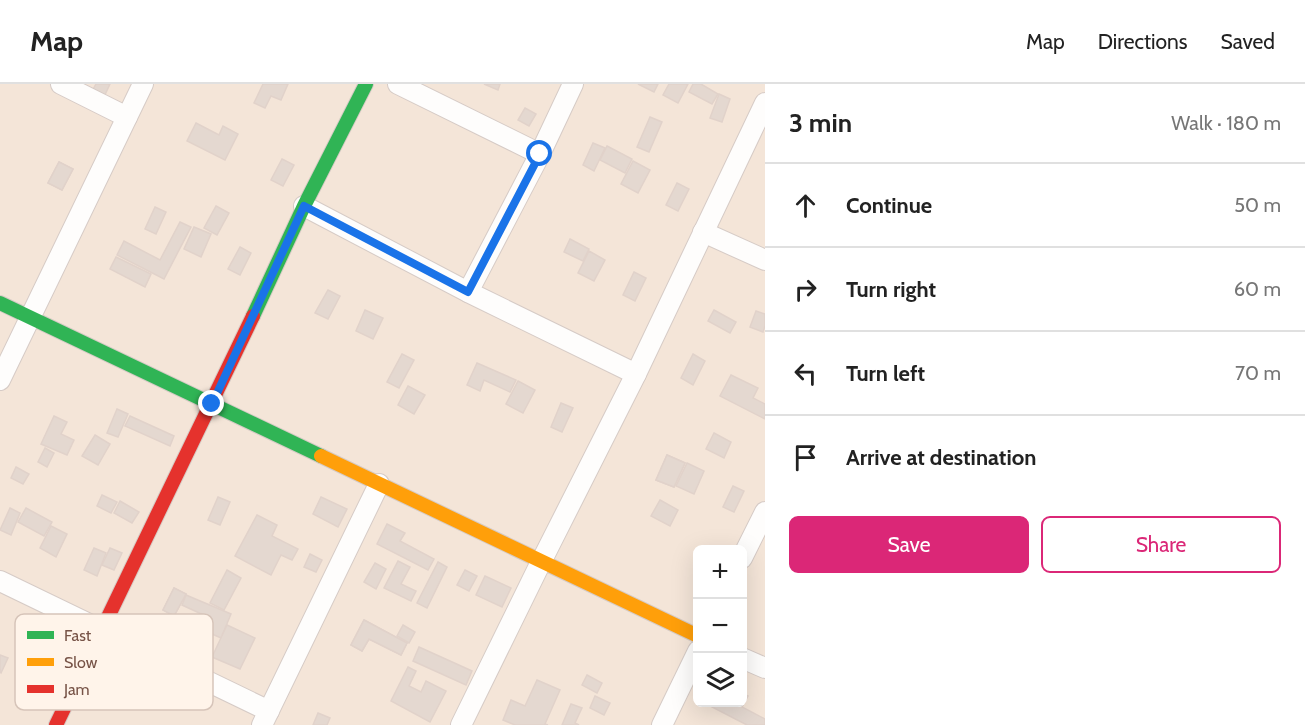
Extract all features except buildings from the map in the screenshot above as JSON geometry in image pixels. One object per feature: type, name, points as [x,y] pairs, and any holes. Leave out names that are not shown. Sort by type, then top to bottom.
[{"type":"street","points":[[61,84],[127,117]]},
{"type":"street","points":[[0,380],[143,84]]},
{"type":"street","points":[[110,614],[212,404],[304,206],[366,84]]},
{"type":"street","points":[[398,84],[540,154]]},
{"type":"street","points":[[468,292],[540,154],[573,84]]},
{"type":"street","points":[[461,725],[636,374],[765,103]]},
{"type":"street","points":[[304,206],[468,292],[636,374]]},
{"type":"street","points":[[703,232],[765,260]]},
{"type":"street","points":[[0,303],[693,634]]},
{"type":"street","points":[[213,690],[266,718],[380,484]]},
{"type":"street","points":[[747,548],[765,512]]},
{"type":"street","points":[[0,581],[69,614]]},
{"type":"street","points":[[662,725],[697,653]]},
{"type":"street","points":[[747,660],[765,668]]},
{"type":"street","points":[[56,725],[63,710]]},
{"type":"shaded area","points":[[0,84],[765,84],[765,725],[0,725]]},
{"type":"traffic: fast","points":[[253,316],[304,206],[366,84]]},
{"type":"traffic: fast","points":[[0,303],[321,456]]},
{"type":"traffic: slow","points":[[321,456],[693,634]]},
{"type":"traffic: jam","points":[[109,614],[253,316]]},
{"type":"traffic: jam","points":[[56,725],[63,710]]},
{"type":"route","points":[[212,404],[304,206],[468,292],[540,154]]}]
